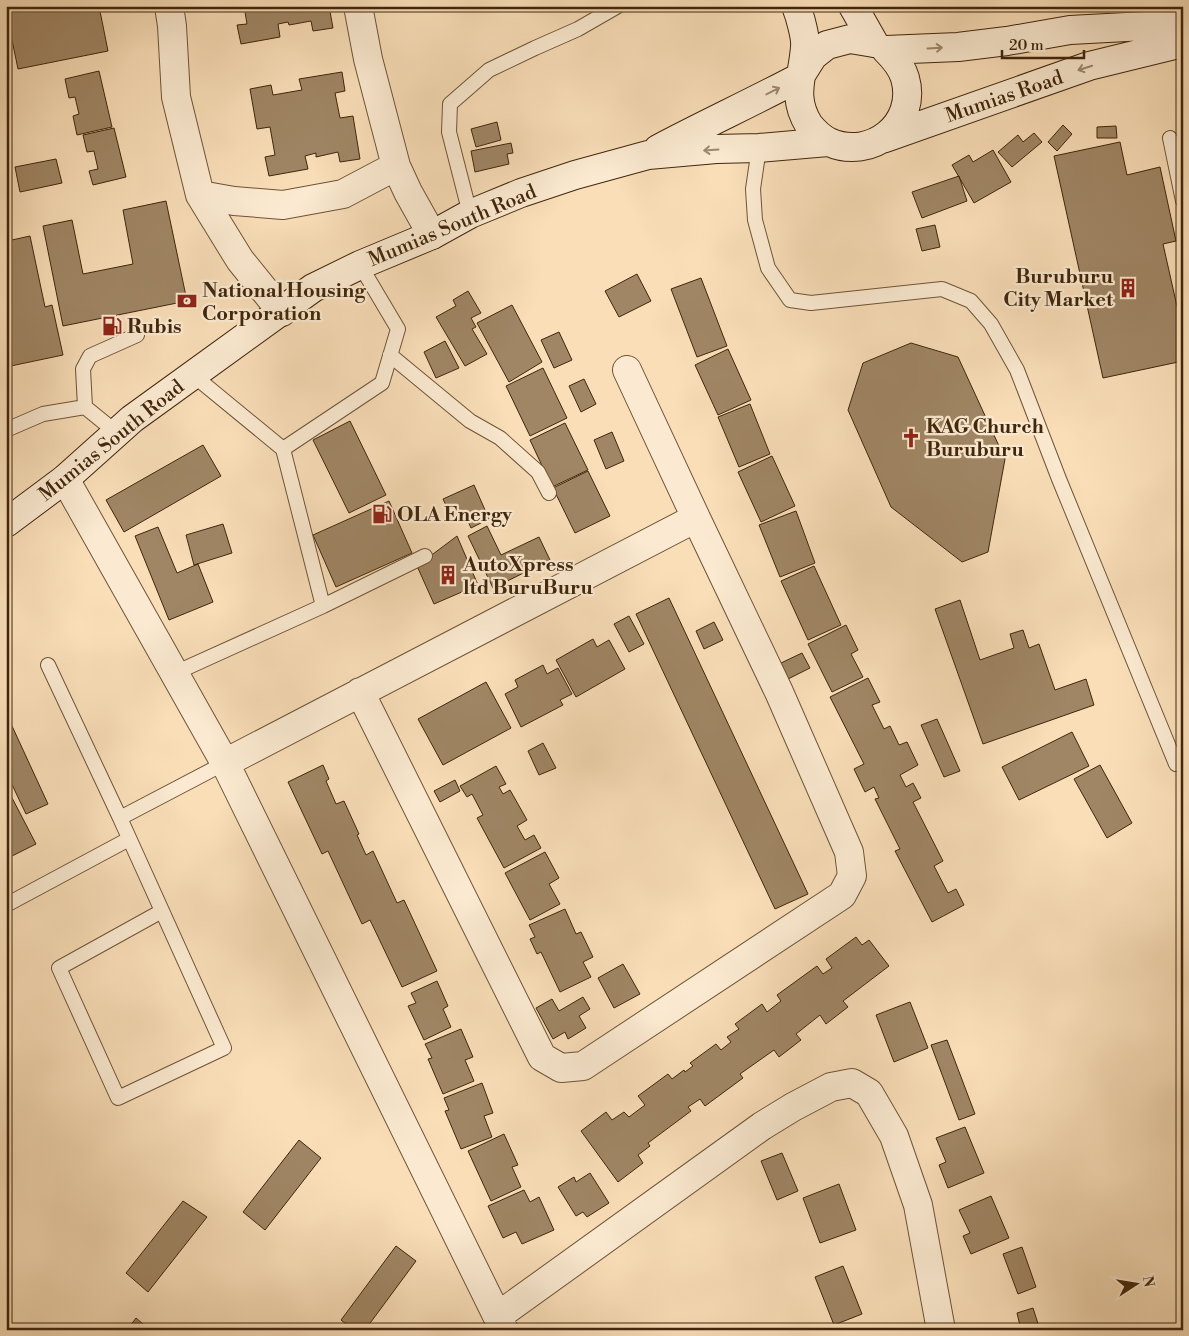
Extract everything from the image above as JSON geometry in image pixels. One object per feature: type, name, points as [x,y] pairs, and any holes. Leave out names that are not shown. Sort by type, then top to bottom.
[{"type":"street","points":[[169,6],[176,97],[200,195],[240,260],[282,312]]},
{"type":"street","points":[[358,6],[368,59],[396,166],[432,235]]},
{"type":"street","points":[[796,6],[806,46],[800,77],[799,96],[803,114],[813,130],[828,142],[847,148],[867,146],[885,138],[897,126],[904,111],[908,94],[905,78],[898,63],[880,46],[853,6]]},
{"type":"street","points":[[800,77],[813,56],[827,45],[850,39],[880,46],[958,46],[1007,41],[1070,30],[1183,24]]},
{"type":"street","name":"Mumias Road","points":[[885,138],[1089,66],[1183,43]]},
{"type":"street","name":"Mumias South Road","points":[[648,155],[704,124],[800,77]]},
{"type":"street","name":"Mumias South Road","points":[[6,523],[65,479],[132,419],[314,288],[360,265],[432,235],[470,214],[575,175],[648,155],[828,142]]},
{"type":"street","points":[[200,195],[234,201],[283,205],[343,194],[396,166]]},
{"type":"street","points":[[360,692],[542,1057],[561,1068],[583,1066],[842,895],[852,876],[849,852],[779,692],[627,370]]},
{"type":"street","points":[[65,479],[225,763],[501,1323],[762,1126],[831,1087],[852,1083],[869,1093],[894,1136],[918,1205],[941,1330]]},
{"type":"street","points":[[225,763],[696,518]]},
{"type":"lane","points":[[470,214],[449,132],[450,104],[489,70],[578,29],[618,6]]},
{"type":"lane","points":[[1170,138],[1183,201]]},
{"type":"lane","points":[[759,148],[753,189],[755,220],[768,268],[790,300],[811,303],[942,289],[970,301],[991,324],[1017,370],[1176,764]]},
{"type":"lane","points":[[283,449],[382,383],[398,329],[360,265]]},
{"type":"lane","points":[[117,433],[85,407],[83,368],[90,356],[137,335]]},
{"type":"lane","points":[[390,356],[470,421],[500,438],[538,472],[549,493]]},
{"type":"lane","points":[[193,375],[283,449],[324,606]]},
{"type":"lane","points":[[6,430],[44,414],[85,407]]},
{"type":"lane","points":[[175,673],[324,606],[425,556]]},
{"type":"lane","points":[[48,665],[120,818],[224,1048],[118,1098],[59,968],[162,911]]},
{"type":"lane","points":[[120,818],[225,763]]},
{"type":"lane","points":[[6,905],[129,839]]},
{"type":"building","points":[[6,6],[99,6],[108,51],[18,69]]},
{"type":"building","points":[[244,6],[329,6],[333,28],[313,31],[311,21],[289,25],[288,22],[278,24],[280,37],[241,44],[237,25],[247,24]]},
{"type":"building","points":[[99,71],[112,127],[77,135],[73,116],[79,114],[75,97],[69,98],[65,79]]},
{"type":"building","points":[[342,72],[345,91],[335,93],[340,118],[353,116],[360,159],[340,162],[338,152],[316,157],[316,153],[305,156],[308,169],[269,176],[265,157],[275,155],[270,127],[257,129],[250,89],[271,85],[273,95],[302,90],[299,79]]},
{"type":"building","points":[[497,122],[501,140],[476,147],[471,129]]},
{"type":"building","points":[[1063,125],[1072,134],[1057,151],[1048,142]]},
{"type":"building","points":[[1116,126],[1117,138],[1097,138],[1097,127]]},
{"type":"building","points":[[114,128],[126,177],[93,185],[89,171],[98,169],[94,151],[87,152],[83,135]]},
{"type":"building","points":[[1034,133],[1042,142],[1012,167],[998,152],[1018,135],[1023,142]]},
{"type":"building","name":"Buruburu City Market","points":[[1120,142],[1127,175],[1160,167],[1176,241],[1163,244],[1183,333],[1183,361],[1103,378],[1054,156]]},
{"type":"building","points":[[511,143],[513,153],[507,154],[509,164],[475,172],[471,151]]},
{"type":"building","points":[[993,150],[1011,182],[974,203],[952,165],[969,155],[973,162]]},
{"type":"building","points":[[56,159],[62,183],[20,192],[15,167]]},
{"type":"building","points":[[6,170],[11,191],[6,192]]},
{"type":"building","points":[[959,176],[967,201],[922,218],[912,192]]},
{"type":"building","points":[[166,201],[187,301],[63,326],[43,226],[72,220],[83,274],[133,264],[123,210]]},
{"type":"building","points":[[935,225],[940,247],[922,251],[916,229]]},
{"type":"building","points":[[6,232],[10,232],[12,240],[30,236],[45,307],[52,305],[63,355],[6,367]]},
{"type":"building","points":[[637,274],[651,301],[619,317],[605,291]]},
{"type":"building","points":[[701,278],[727,346],[697,357],[671,289]]},
{"type":"building","points":[[468,291],[481,313],[471,318],[476,327],[472,329],[487,354],[465,366],[436,317],[456,306],[453,300]]},
{"type":"building","points":[[512,305],[542,362],[509,382],[477,323]]},
{"type":"building","points":[[559,332],[572,360],[554,368],[541,340]]},
{"type":"building","points":[[445,341],[459,368],[436,378],[424,352]]},
{"type":"building","points":[[911,343],[958,357],[1005,459],[988,552],[962,562],[891,507],[848,410],[863,363]]},
{"type":"building","points":[[728,349],[751,400],[718,415],[695,365]]},
{"type":"building","points":[[543,368],[567,418],[530,436],[506,386]]},
{"type":"building","points":[[584,379],[596,404],[581,412],[569,386]]},
{"type":"building","points":[[750,404],[770,454],[739,467],[718,417]]},
{"type":"building","points":[[350,421],[386,495],[349,513],[313,440]]},
{"type":"building","points":[[565,423],[588,470],[552,487],[530,440]]},
{"type":"building","points":[[612,432],[624,461],[606,469],[594,440]]},
{"type":"building","points":[[203,445],[221,476],[124,532],[106,500]]},
{"type":"building","points":[[772,456],[795,506],[761,522],[738,472]]},
{"type":"building","points":[[588,471],[610,516],[575,533],[553,488]]},
{"type":"building","points":[[474,485],[489,519],[471,528],[463,510],[451,516],[443,499]]},
{"type":"building","points":[[389,501],[412,553],[336,587],[313,535]]},
{"type":"building","points":[[796,511],[815,563],[780,577],[759,525]]},
{"type":"building","points":[[223,524],[232,553],[194,565],[186,535]]},
{"type":"building","points":[[487,526],[501,555],[539,537],[550,560],[493,588],[468,536]]},
{"type":"building","points":[[158,527],[177,573],[198,564],[213,602],[169,620],[135,536]]},
{"type":"building","name":"AutoXpress ltd BuruBuru","points":[[457,536],[478,585],[434,604],[417,566]]},
{"type":"building","points":[[814,566],[841,625],[808,640],[781,581]]},
{"type":"building","points":[[669,598],[808,894],[775,909],[636,614]]},
{"type":"building","points":[[960,600],[980,660],[1014,648],[1010,634],[1023,630],[1029,648],[1039,644],[1055,690],[1086,679],[1094,705],[983,744],[935,609]]},
{"type":"building","points":[[629,616],[644,644],[629,652],[614,624]]},
{"type":"building","points":[[714,622],[723,640],[704,649],[696,631]]},
{"type":"building","points":[[846,625],[858,650],[851,654],[863,677],[832,692],[808,644]]},
{"type":"building","points":[[593,639],[597,647],[609,640],[625,669],[576,697],[556,660]]},
{"type":"building","points":[[802,653],[810,668],[788,679],[781,663]]},
{"type":"building","points":[[543,665],[547,674],[558,668],[572,694],[560,700],[563,705],[521,727],[505,694],[518,687],[515,680]]},
{"type":"building","points":[[868,678],[880,702],[872,705],[884,729],[890,726],[899,745],[907,742],[918,765],[900,775],[906,787],[913,783],[921,798],[913,802],[943,861],[934,866],[948,893],[956,889],[964,905],[932,922],[895,851],[900,849],[875,799],[879,798],[874,787],[865,792],[854,769],[864,764],[830,697]]},
{"type":"building","points":[[486,682],[511,728],[443,765],[418,719]]},
{"type":"building","points":[[6,713],[48,804],[26,814],[6,772]]},
{"type":"building","points":[[937,719],[960,771],[944,777],[921,725]]},
{"type":"building","points":[[1072,732],[1089,766],[1019,800],[1002,767]]},
{"type":"building","points":[[543,743],[556,768],[539,775],[528,751]]},
{"type":"building","points":[[323,765],[329,779],[326,781],[336,804],[344,801],[366,855],[373,851],[397,903],[404,900],[437,971],[402,987],[370,920],[362,924],[328,851],[322,854],[288,782]]},
{"type":"building","points":[[1100,765],[1132,823],[1107,838],[1074,779]]},
{"type":"building","points":[[496,766],[506,784],[499,787],[503,794],[510,790],[527,820],[517,826],[525,840],[534,835],[541,848],[504,868],[477,818],[483,815],[472,794],[467,797],[460,786]]},
{"type":"building","points":[[455,780],[460,791],[440,802],[434,791]]},
{"type":"building","points":[[10,794],[36,844],[6,859],[6,796]]},
{"type":"building","points":[[545,852],[559,878],[549,884],[560,904],[530,920],[505,873]]},
{"type":"building","points":[[565,909],[576,934],[581,932],[593,957],[583,962],[591,977],[560,992],[541,952],[537,954],[530,939],[535,937],[529,925]]},
{"type":"building","points":[[856,937],[862,945],[869,940],[889,966],[843,1001],[848,1007],[826,1024],[820,1015],[796,1034],[801,1040],[779,1057],[774,1050],[740,1074],[743,1078],[705,1106],[700,1099],[688,1107],[691,1111],[648,1143],[650,1146],[638,1155],[643,1163],[618,1182],[581,1131],[606,1112],[612,1120],[624,1112],[629,1117],[645,1105],[638,1096],[668,1074],[672,1079],[684,1070],[685,1072],[693,1066],[690,1063],[716,1044],[721,1050],[731,1042],[727,1037],[739,1029],[735,1024],[762,1004],[767,1012],[781,1001],[777,995],[817,966],[823,974],[832,968],[826,959]]},
{"type":"building","points":[[623,964],[640,994],[614,1008],[598,978]]},
{"type":"building","points":[[437,981],[448,1006],[443,1009],[451,1027],[424,1040],[408,1006],[416,1003],[411,993]]},
{"type":"building","points":[[583,997],[590,1009],[579,1016],[586,1028],[568,1039],[565,1032],[553,1039],[536,1008],[552,999],[559,1011]]},
{"type":"building","points":[[910,1002],[928,1048],[894,1062],[876,1015]]},
{"type":"building","points":[[461,1029],[473,1057],[465,1060],[474,1081],[443,1094],[428,1059],[432,1058],[425,1044]]},
{"type":"building","points":[[947,1040],[975,1114],[959,1120],[931,1045]]},
{"type":"building","points":[[482,1083],[493,1113],[484,1116],[492,1137],[461,1149],[445,1111],[449,1110],[444,1098]]},
{"type":"building","points":[[965,1127],[984,1173],[948,1188],[939,1165],[946,1162],[936,1138]]},
{"type":"building","points":[[504,1134],[518,1165],[512,1167],[521,1187],[491,1201],[468,1151]]},
{"type":"building","points":[[299,1140],[321,1158],[265,1230],[243,1212]]},
{"type":"building","points":[[782,1153],[798,1191],[777,1200],[761,1161]]},
{"type":"building","points":[[590,1173],[609,1203],[587,1217],[583,1212],[576,1216],[558,1187],[574,1177],[576,1182]]},
{"type":"building","points":[[839,1184],[856,1230],[820,1243],[803,1198]]},
{"type":"building","points":[[524,1190],[530,1202],[539,1197],[554,1230],[522,1244],[516,1232],[503,1238],[488,1206]]},
{"type":"building","points":[[991,1196],[1009,1238],[971,1254],[963,1236],[970,1233],[959,1210]]},
{"type":"building","points":[[183,1201],[207,1217],[148,1292],[126,1273]]},
{"type":"building","points":[[396,1246],[416,1261],[365,1330],[354,1330],[341,1320]]},
{"type":"building","points":[[1022,1247],[1036,1287],[1018,1294],[1003,1254]]},
{"type":"building","points":[[843,1266],[862,1314],[834,1325],[815,1277]]},
{"type":"building","points":[[1033,1308],[1040,1330],[1021,1330],[1017,1313]]},
{"type":"building","points":[[136,1318],[150,1330],[127,1330]]},
{"type":"building","points":[[299,1324],[308,1330],[295,1330]]},
{"type":"place","name":"Buruburu City Market","points":[[1128,288]]},
{"type":"place","name":"National Housing Corporation","points":[[187,301]]},
{"type":"place","name":"Rubis","points":[[112,326]]},
{"type":"place","name":"KAG Church Buruburu","points":[[911,438]]},
{"type":"place","name":"OLA Energy","points":[[382,514]]},
{"type":"place","name":"AutoXpress ltd BuruBuru","points":[[448,575]]}]
